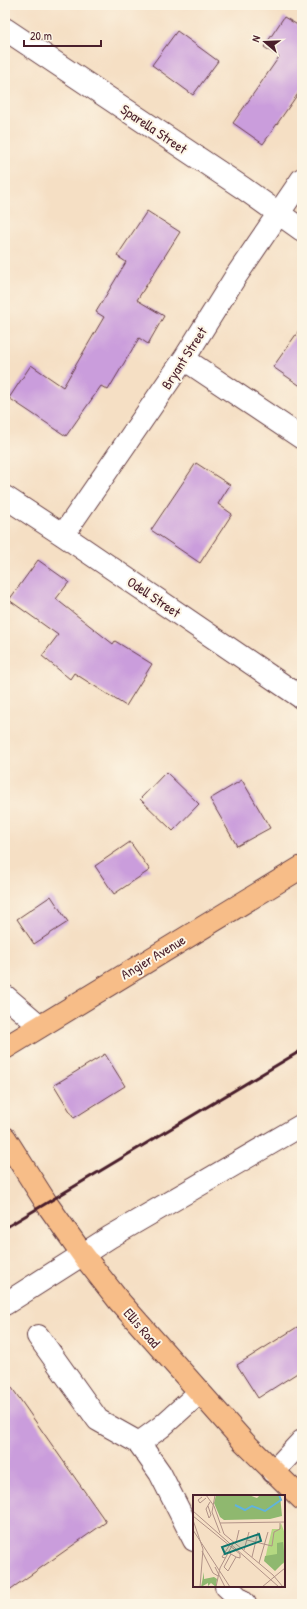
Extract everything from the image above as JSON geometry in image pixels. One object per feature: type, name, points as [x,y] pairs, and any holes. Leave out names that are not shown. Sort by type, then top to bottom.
[{"type":"main road","name":"Angier Avenue","points":[[5,1048],[302,866]]},
{"type":"main road","name":"Ellis Road","points":[[5,1138],[47,1204],[83,1255],[119,1301],[199,1393],[273,1472],[302,1500]]},
{"type":"street","name":"Sparella Street","points":[[5,29],[302,230]]},
{"type":"street","name":"Bryant Street","points":[[64,535],[184,359],[236,276],[302,179]]},
{"type":"street","points":[[184,359],[302,438]]},
{"type":"street","name":"Odell Street","points":[[5,497],[64,535],[302,698]]},
{"type":"street","points":[[5,996],[40,1026]]},
{"type":"street","points":[[5,1304],[110,1237],[302,1124]]},
{"type":"street","points":[[38,1336],[98,1420],[139,1443],[160,1473],[193,1538]]},
{"type":"street","points":[[139,1443],[161,1427],[199,1393]]},
{"type":"street","points":[[273,1472],[302,1441]]},
{"type":"street","points":[[227,1587],[245,1604]]},
{"type":"building","points":[[284,17],[301,27],[302,26],[302,88],[263,144],[233,123],[279,57],[264,47]]},
{"type":"building","points":[[177,31],[218,61],[193,95],[152,65]]},
{"type":"building","points":[[147,211],[180,232],[137,300],[164,316],[148,344],[139,338],[108,390],[101,386],[66,436],[9,398],[31,365],[63,387],[104,317],[96,312],[126,262],[117,256]]},
{"type":"building","points":[[302,326],[302,387],[273,367]]},
{"type":"building","points":[[196,463],[230,485],[218,504],[232,514],[200,563],[151,530]]},
{"type":"building","points":[[38,560],[69,582],[56,599],[113,644],[115,641],[152,664],[126,706],[74,673],[70,679],[42,656],[58,635],[9,600]]},
{"type":"building","points":[[166,772],[199,804],[173,831],[140,799]]},
{"type":"building","points":[[242,780],[270,828],[237,846],[210,799]]},
{"type":"building","points":[[130,842],[150,870],[114,894],[95,866]]},
{"type":"building","points":[[51,896],[68,922],[34,944],[17,919]]},
{"type":"building","points":[[105,1054],[125,1086],[74,1118],[54,1085]]},
{"type":"building","points":[[302,1324],[302,1370],[258,1398],[237,1365]]},
{"type":"building","points":[[5,1378],[106,1522],[5,1593]]},
{"type":"railway","points":[[5,1228],[302,1050]]}]
